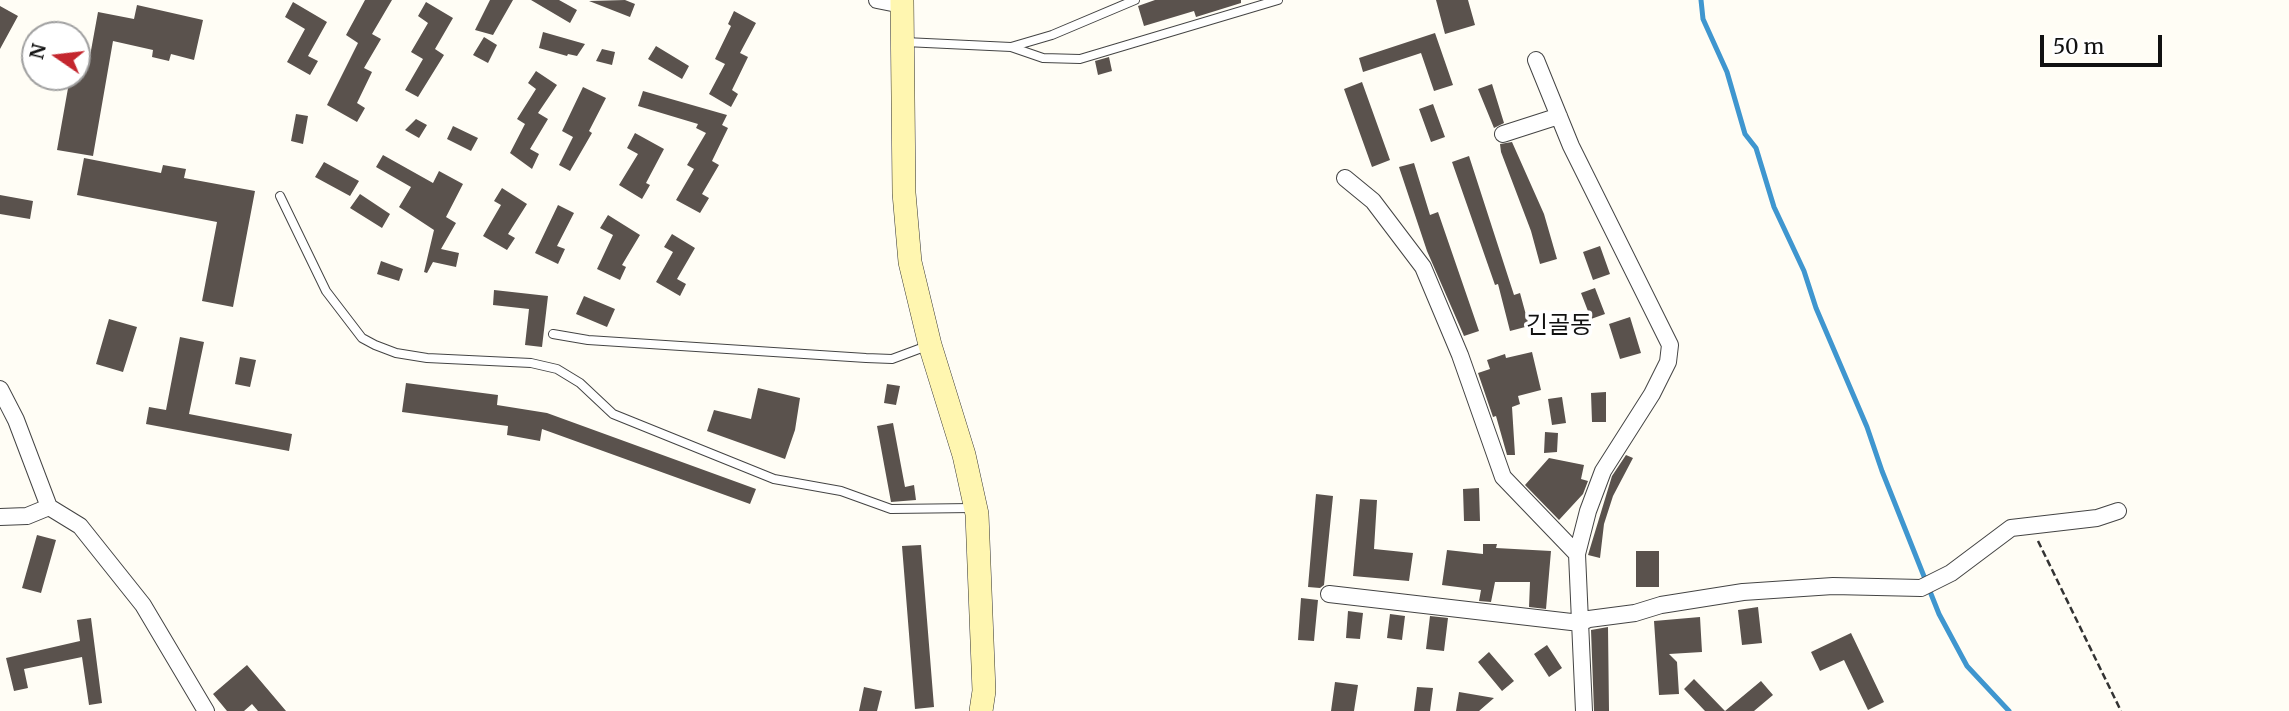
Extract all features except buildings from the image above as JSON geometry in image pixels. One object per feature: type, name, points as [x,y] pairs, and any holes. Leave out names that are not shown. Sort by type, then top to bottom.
[{"type":"main road","points":[[902,3],[904,193],[910,262],[930,345],[964,455],[975,508],[984,691],[981,711]]},
{"type":"street","points":[[877,0],[902,3]]},
{"type":"street","points":[[1536,60],[1559,116],[1670,345],[1668,362],[1652,394],[1603,471],[1588,511],[1577,554],[1584,711]]},
{"type":"street","points":[[1503,134],[1559,116]]},
{"type":"street","points":[[1345,178],[1373,201],[1423,267],[1460,355],[1503,477],[1577,554]]},
{"type":"street","points":[[0,389],[16,419],[48,507],[80,526],[143,605],[206,711]]},
{"type":"street","points":[[0,517],[27,516],[48,507]]},
{"type":"street","points":[[1329,594],[1580,624],[1589,619],[1743,592],[1833,586],[1921,588],[1951,573],[2011,528],[2097,518],[2118,511]]},
{"type":"lane","points":[[1011,47],[1052,35],[1135,0]]},
{"type":"lane","points":[[902,42],[1011,47],[1043,58],[1080,60],[1279,0]]},
{"type":"lane","points":[[280,196],[326,291],[362,338],[375,345],[396,353],[427,358],[531,363],[557,369],[580,383],[613,414],[774,479],[841,491],[891,509],[975,508]]},
{"type":"lane","points":[[553,334],[588,340],[892,359],[910,355],[930,345]]},
{"type":"path","points":[[2031,525],[2058,587],[2080,621],[2121,711]]},
{"type":"waterway","points":[[1701,0],[1703,19],[1727,72],[1745,134],[1756,148],[1774,207],[1804,271],[1816,308],[1867,427],[1939,614],[1967,666],[2009,711]]},
{"type":"district","name":"긴골동","points":[[1559,326]]}]
